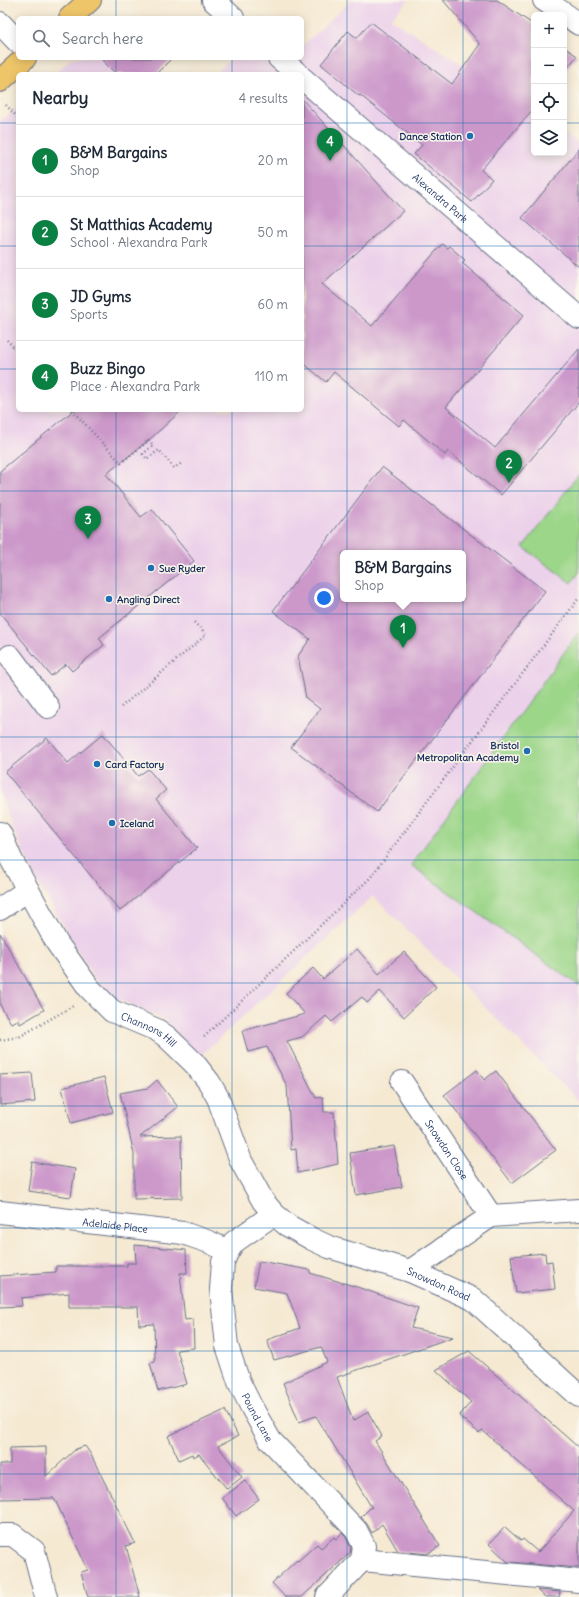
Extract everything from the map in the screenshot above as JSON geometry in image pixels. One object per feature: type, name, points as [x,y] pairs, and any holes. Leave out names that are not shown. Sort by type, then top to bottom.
[{"type":"main road","points":[[72,16],[90,0]]},
{"type":"main road","points":[[0,81],[23,60]]},
{"type":"street","points":[[213,0],[231,16]]},
{"type":"street","points":[[544,0],[579,24]]},
{"type":"street","points":[[0,23],[16,40]]},
{"type":"street","points":[[281,60],[296,72]]},
{"type":"street","name":"Alexandra Park","points":[[304,80],[579,318]]},
{"type":"street","points":[[10,656],[48,708]]},
{"type":"street","name":"Channons Hill","points":[[0,833],[11,859],[57,943],[94,994],[112,1010],[157,1030],[167,1037],[186,1054],[209,1082],[218,1098],[241,1161],[256,1190],[274,1214]]},
{"type":"street","points":[[0,909],[28,890]]},
{"type":"street","name":"Snowdon Close","points":[[402,1082],[491,1216]]},
{"type":"street","points":[[410,1271],[491,1216],[579,1210]]},
{"type":"street","name":"Adelaide Place","points":[[0,1212],[183,1233],[209,1242],[228,1251]]},
{"type":"street","name":"Pound Lane","points":[[274,1214],[238,1239],[228,1251],[223,1262],[221,1289],[227,1346],[239,1382],[270,1440],[356,1530],[364,1546],[362,1560]]},
{"type":"street","name":"Snowdon Road","points":[[274,1214],[287,1225],[329,1247],[410,1271],[473,1299],[579,1396]]},
{"type":"street","points":[[0,1535],[13,1535],[34,1551],[46,1597]]},
{"type":"street","points":[[327,1597],[362,1560],[579,1580]]},
{"type":"path","points":[[4,103],[16,116]]},
{"type":"path","points":[[7,340],[16,350]]},
{"type":"path","points":[[74,412],[121,463],[149,440],[153,445],[143,454],[147,459],[159,450],[174,468],[182,463]]},
{"type":"path","points":[[186,1054],[370,878],[579,598]]},
{"type":"path","points":[[121,707],[206,634],[194,622]]},
{"type":"path","points":[[0,1040],[18,1038],[94,994]]},
{"type":"shaded area","points":[[352,0],[409,0],[390,19],[518,99],[531,109],[531,156],[567,156],[567,135],[579,144],[579,1101],[373,896],[199,1057],[165,1020],[108,993],[94,978],[39,884],[14,832],[0,793],[0,122],[16,108],[16,412],[304,412],[304,72],[217,72],[230,60],[304,60],[304,44]]},
{"type":"shaded area","points":[[70,60],[103,60],[114,72],[56,72]]},
{"type":"green space","points":[[579,474],[579,573],[571,583],[523,547]]},
{"type":"green space","points":[[579,632],[579,986],[411,865]]},
{"type":"building","points":[[443,0],[497,0],[531,23],[531,112],[481,170],[492,179],[472,202],[414,154],[422,145],[321,64],[348,31],[357,38],[371,22],[452,84],[480,44]]},
{"type":"building","points":[[567,49],[577,56],[567,68]]},
{"type":"building","points":[[102,60],[170,60],[158,72],[114,72]]},
{"type":"building","points":[[304,101],[403,211],[322,284],[372,326],[442,244],[447,248],[449,246],[465,260],[462,263],[524,315],[446,407],[495,448],[579,349],[579,402],[501,495],[448,451],[445,455],[404,420],[399,426],[334,372],[326,382],[304,364]]},
{"type":"building","points":[[579,149],[579,267],[522,218]]},
{"type":"building","points":[[72,412],[180,412],[149,440],[106,474],[141,517],[152,509],[194,561],[99,638],[104,645],[72,671],[66,664],[51,676],[0,613],[0,471]]},
{"type":"building","points":[[382,467],[545,591],[377,812],[291,747],[320,709],[306,698],[298,656],[310,639],[273,611]]},
{"type":"building","name":"Iceland","points":[[103,734],[138,776],[148,769],[166,790],[156,799],[197,848],[120,911],[5,772],[47,738],[68,763]]},
{"type":"building","points":[[0,933],[44,1010],[20,1024],[18,1020],[11,1023],[0,1005]]},
{"type":"building","points":[[357,949],[379,974],[404,952],[436,987],[404,1017],[380,991],[367,1003],[362,997],[332,1022],[326,1016],[302,1037],[287,1041],[316,1098],[323,1097],[324,1112],[334,1112],[338,1164],[298,1173],[296,1149],[291,1150],[287,1086],[267,1047],[248,1052],[242,1031],[305,1014],[286,993],[313,968],[323,979]]},
{"type":"building","points":[[477,1070],[484,1080],[496,1071],[556,1150],[512,1183],[444,1095]]},
{"type":"building","points":[[32,1073],[35,1102],[0,1105],[0,1075]]},
{"type":"building","points":[[104,1077],[113,1112],[71,1123],[62,1088]]},
{"type":"building","points":[[157,1080],[178,1107],[140,1137],[181,1136],[182,1198],[134,1199],[134,1154],[120,1093],[148,1088]]},
{"type":"building","points":[[394,1146],[402,1187],[356,1195],[350,1153]]},
{"type":"building","points":[[32,1162],[75,1169],[71,1197],[28,1191]]},
{"type":"building","points":[[135,1245],[186,1250],[187,1273],[180,1273],[185,1320],[193,1319],[194,1348],[177,1350],[187,1384],[158,1391],[150,1363],[155,1362],[154,1324],[139,1325],[138,1307],[69,1307],[69,1293],[21,1298],[22,1306],[0,1307],[0,1276],[56,1272],[56,1266],[127,1266],[127,1263],[136,1263]]},
{"type":"building","points":[[545,1253],[546,1262],[552,1261],[555,1289],[516,1293],[511,1256]]},
{"type":"building","points":[[259,1261],[310,1270],[310,1273],[418,1308],[411,1328],[453,1337],[337,1377],[353,1421],[368,1412],[382,1436],[375,1441],[440,1546],[427,1554],[398,1551],[382,1524],[372,1533],[361,1517],[371,1507],[372,1508],[316,1416],[299,1422],[283,1383],[327,1362],[321,1347],[274,1360],[267,1340],[300,1328],[287,1293],[254,1287]]},
{"type":"building","points":[[469,1351],[579,1448],[579,1568],[508,1562],[489,1544],[505,1527],[521,1541],[523,1539],[538,1552],[574,1511],[482,1430],[479,1433],[459,1416],[471,1402],[436,1370]]},
{"type":"building","points":[[225,1410],[238,1436],[218,1446],[242,1477],[227,1489],[199,1454],[193,1457],[192,1454],[179,1460],[168,1436]]},
{"type":"building","points":[[85,1446],[90,1453],[135,1543],[126,1546],[140,1597],[88,1597],[81,1572],[88,1570],[54,1498],[0,1499],[0,1464],[10,1464],[10,1448],[46,1447],[46,1476],[76,1449]]},
{"type":"building","points":[[245,1481],[259,1499],[236,1516],[222,1498]]},
{"type":"building","points":[[342,1533],[346,1537],[351,1548],[350,1553],[302,1597],[285,1597],[272,1583],[317,1544],[321,1548],[334,1537],[336,1539]]},
{"type":"building","points":[[537,1590],[560,1592],[559,1597],[545,1597]]},
{"type":"place","name":"Dance Station","points":[[470,136]]},
{"type":"place","name":"Buzz Bingo","points":[[330,161]]},
{"type":"place","name":"St Matthias Academy","points":[[509,483]]},
{"type":"place","name":"JD Gyms","points":[[88,539]]},
{"type":"place","name":"Sue Ryder","points":[[151,568]]},
{"type":"place","name":"Angling Direct","points":[[109,599]]},
{"type":"place","name":"B&M Bargains","points":[[403,648]]},
{"type":"place","name":"Bristol Metropolitan Academy","points":[[527,751]]},
{"type":"place","name":"Card Factory","points":[[97,764]]},
{"type":"place","name":"Iceland","points":[[112,823]]}]
